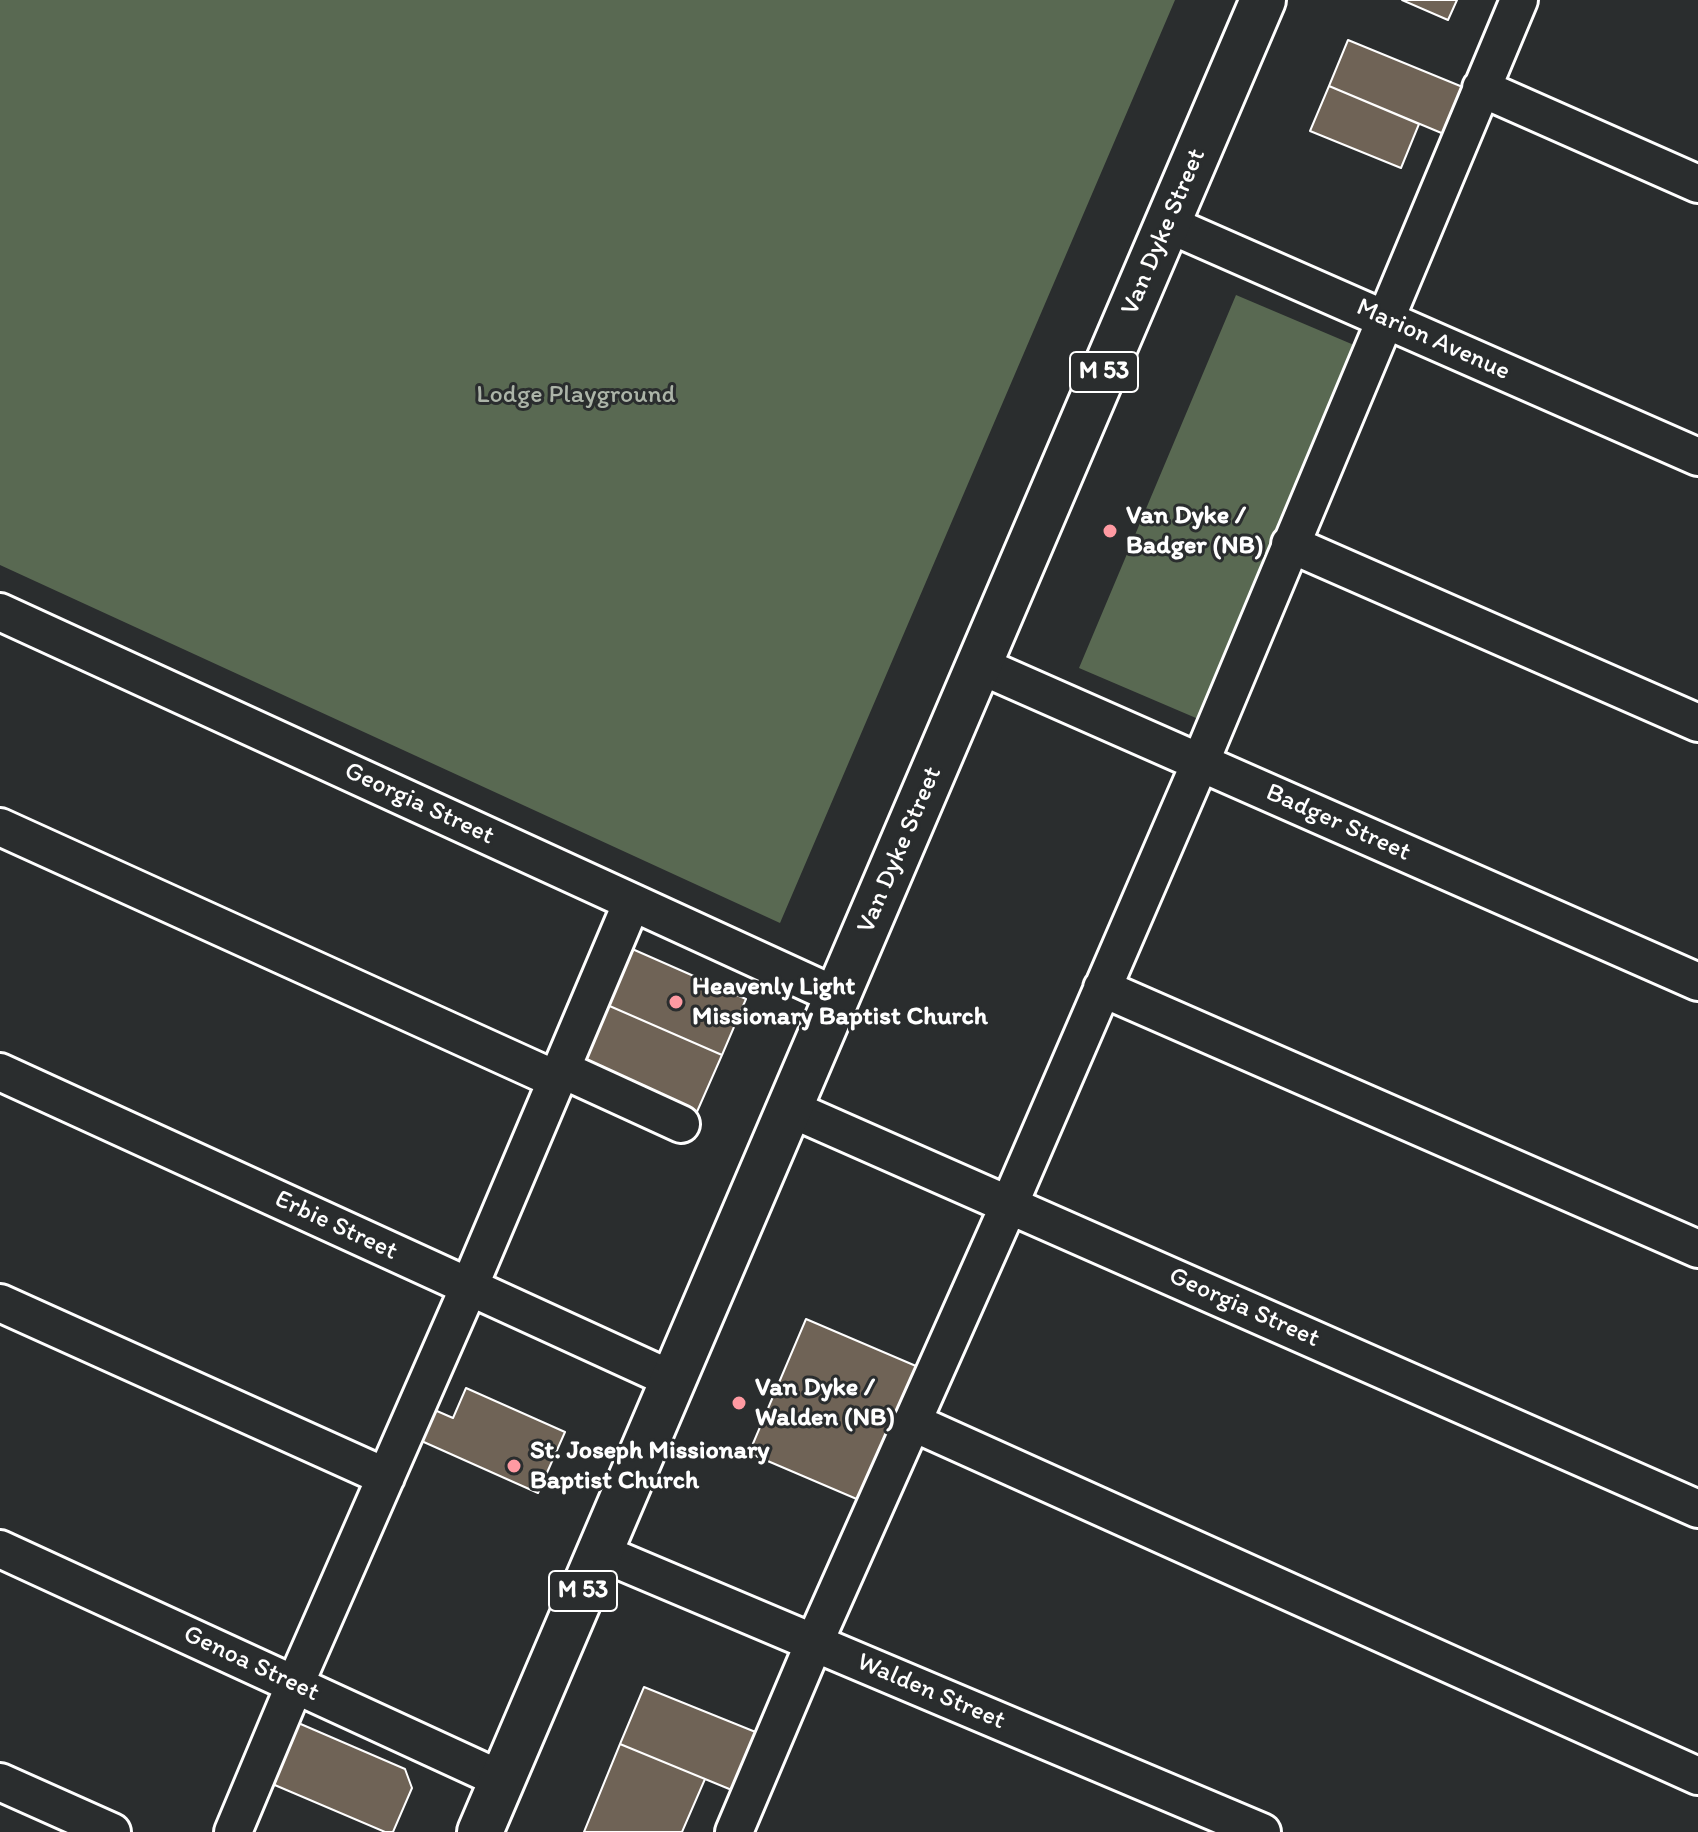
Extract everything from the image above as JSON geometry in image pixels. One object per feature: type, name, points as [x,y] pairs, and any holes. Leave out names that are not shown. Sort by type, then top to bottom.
[{"type":"main road","name":"Van Dyke Street","points":[[480,1832],[1263,0]]},
{"type":"street","points":[[734,1832],[1200,763],[1519,0]]},
{"type":"street","points":[[1481,88],[1698,184]]},
{"type":"street","name":"Marion Avenue","points":[[1168,224],[1698,457]]},
{"type":"street","points":[[1290,544],[1698,723]]},
{"type":"street","name":"Georgia Street","points":[[0,612],[837,996]]},
{"type":"street","name":"Badger Street","points":[[979,665],[1698,982]]},
{"type":"street","points":[[0,827],[559,1075],[681,1124]]},
{"type":"street","points":[[233,1832],[632,902]]},
{"type":"street","points":[[1102,988],[1698,1249]]},
{"type":"street","name":"Erbie Street","points":[[0,1072],[673,1380]]},
{"type":"street","name":"Georgia Street","points":[[789,1108],[1698,1509]]},
{"type":"street","points":[[0,1303],[386,1477]]},
{"type":"street","points":[[912,1422],[1698,1776]]},
{"type":"street","name":"Genoa Street","points":[[0,1549],[502,1780]]},
{"type":"street","name":"Walden Street","points":[[599,1552],[1262,1832]]},
{"type":"street","points":[[0,1782],[112,1832]]},
{"type":"green space","name":"Lodge Playground","points":[[0,0],[1175,0],[780,923],[0,565]]},
{"type":"green space","points":[[1236,295],[1361,348],[1203,721],[1079,668]]},
{"type":"building","points":[[1402,0],[1457,0],[1448,20]]},
{"type":"building","points":[[1348,40],[1470,90],[1451,137],[1329,86]]},
{"type":"building","points":[[1329,86],[1419,124],[1401,168],[1310,131]]},
{"type":"building","name":"Heavenly Light Missionary Baptist Church","points":[[630,948],[746,999],[722,1055],[605,1004]]},
{"type":"building","points":[[605,1004],[722,1055],[696,1114],[580,1063]]},
{"type":"building","points":[[806,1319],[923,1369],[866,1503],[749,1453]]},
{"type":"building","name":"St. Joseph Missionary Baptist Church","points":[[466,1388],[565,1432],[538,1493],[417,1439],[430,1408],[453,1418]]},
{"type":"building","points":[[644,1687],[763,1735],[739,1793],[620,1744]]},
{"type":"building","points":[[296,1722],[405,1769],[412,1788],[393,1832],[385,1832],[270,1783]]},
{"type":"building","points":[[620,1744],[705,1779],[682,1832],[584,1832]]},
{"type":"place","name":"Van Dyke / Badger (NB)","points":[[1110,531]]},
{"type":"place","name":"Heavenly Light Missionary Baptist Church","points":[[676,1002]]},
{"type":"place","name":"Van Dyke / Walden (NB)","points":[[739,1403]]},
{"type":"place","name":"St. Joseph Missionary Baptist Church","points":[[514,1466]]}]
